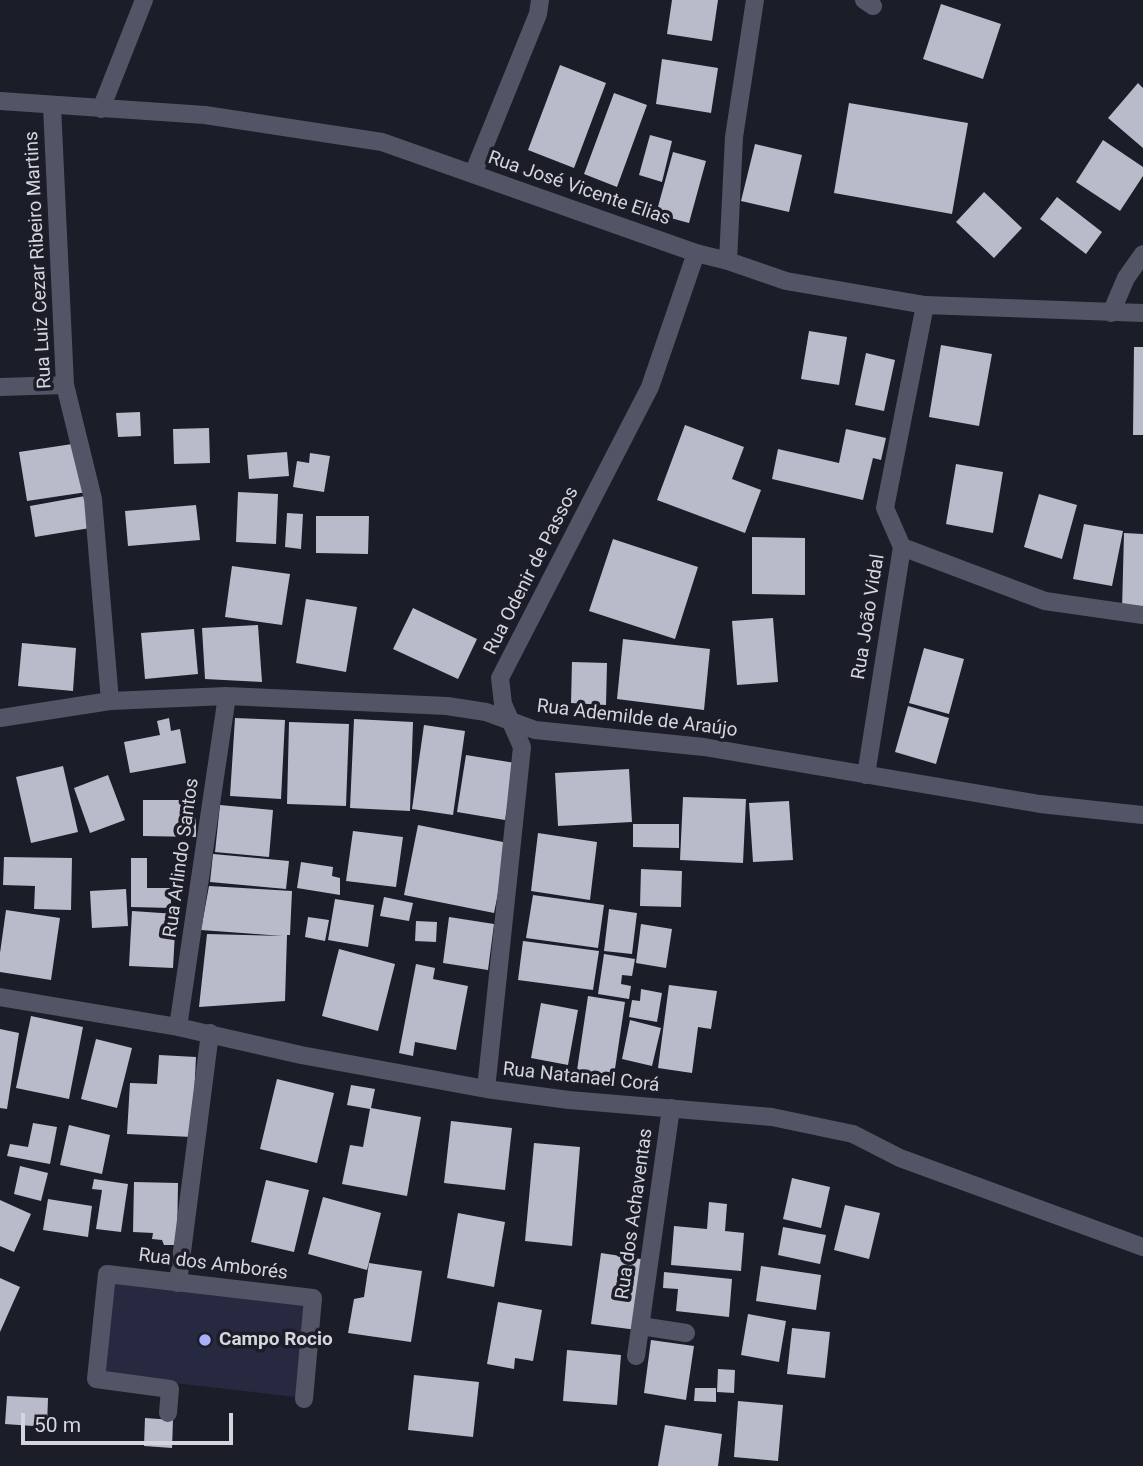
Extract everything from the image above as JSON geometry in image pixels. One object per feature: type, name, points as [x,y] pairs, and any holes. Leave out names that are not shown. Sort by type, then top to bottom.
[{"type":"street","points":[[101,108],[144,0]]},
{"type":"street","points":[[473,174],[538,14],[540,0]]},
{"type":"street","points":[[728,261],[734,136],[755,0]]},
{"type":"street","name":"Rua José Vicente Elias","points":[[0,101],[205,114],[382,142],[696,253],[786,281],[925,305],[1143,313]]},
{"type":"street","name":"Rua Luiz Cezar Ribeiro Martins","points":[[52,106],[65,385],[93,499],[110,701]]},
{"type":"street","name":"Rua Odenir de Passos","points":[[486,1090],[522,747],[503,704],[500,678],[650,387],[696,253]]},
{"type":"street","points":[[1111,313],[1125,278],[1143,254]]},
{"type":"street","name":"Rua João Vidal","points":[[866,775],[902,547],[885,508],[925,305]]},
{"type":"street","points":[[0,387],[65,385]]},
{"type":"street","points":[[902,547],[1045,601],[1143,615]]},
{"type":"street","name":"Rua Ademilde de Araújo","points":[[0,718],[110,701],[227,696],[447,706],[486,712],[535,730],[704,747],[1041,804],[1143,815]]},
{"type":"street","name":"Rua Arlindo Santos","points":[[178,1027],[227,696]]},
{"type":"street","name":"Rua Natanael Corá","points":[[0,997],[210,1033],[302,1055],[486,1090],[569,1100],[772,1117],[853,1134],[900,1158],[1143,1247]]},
{"type":"street","points":[[178,1283],[210,1033]]},
{"type":"street","name":"Rua dos Achaventas","points":[[636,1356],[671,1108]]},
{"type":"street","name":"Rua dos Amborés","points":[[169,1413],[170,1389],[96,1379],[107,1274],[313,1298],[304,1399]]},
{"type":"street","name":"Rua dos Achaventas","points":[[641,1326],[686,1333]]},
{"type":"shaded area","name":"Campo Rocio","points":[[113,1283],[306,1306],[296,1397],[104,1375]]},
{"type":"building","points":[[672,0],[718,0],[712,41],[667,34]]},
{"type":"building","points":[[941,4],[1001,24],[983,79],[923,59]]},
{"type":"building","points":[[662,59],[718,68],[711,113],[656,104]]},
{"type":"building","points":[[560,65],[606,83],[574,168],[528,150]]},
{"type":"building","points":[[1138,83],[1143,88],[1143,148],[1108,118]]},
{"type":"building","points":[[614,93],[647,105],[617,187],[584,174]]},
{"type":"building","points":[[849,103],[968,123],[952,214],[834,193]]},
{"type":"building","points":[[650,135],[672,141],[662,182],[639,175]]},
{"type":"building","points":[[1103,140],[1143,167],[1143,176],[1120,211],[1076,182]]},
{"type":"building","points":[[755,144],[802,155],[789,212],[741,201]]},
{"type":"building","points":[[673,152],[706,161],[689,223],[656,214]]},
{"type":"building","points":[[984,192],[1022,228],[994,258],[956,222]]},
{"type":"building","points":[[1057,197],[1102,232],[1086,254],[1040,219]]},
{"type":"building","points":[[809,331],[847,337],[839,385],[801,379]]},
{"type":"building","points":[[941,345],[992,354],[979,426],[929,417]]},
{"type":"building","points":[[1134,347],[1143,347],[1143,435],[1133,435]]},
{"type":"building","points":[[866,353],[895,360],[884,411],[855,405]]},
{"type":"building","points":[[140,412],[141,436],[118,437],[116,413]]},
{"type":"building","points":[[685,425],[744,447],[732,479],[761,490],[745,533],[657,500]]},
{"type":"building","points":[[209,428],[210,463],[174,464],[173,429]]},
{"type":"building","points":[[846,429],[886,438],[881,460],[873,458],[863,500],[772,479],[778,449],[839,463]]},
{"type":"building","points":[[79,443],[87,492],[27,501],[19,452]]},
{"type":"building","points":[[287,452],[289,476],[249,479],[247,455]]},
{"type":"building","points":[[310,453],[330,456],[324,492],[293,487],[297,461],[309,463]]},
{"type":"building","points":[[956,464],[1003,472],[993,533],[946,524]]},
{"type":"building","points":[[238,492],[278,494],[276,544],[236,542]]},
{"type":"building","points":[[1039,494],[1077,505],[1062,559],[1024,547]]},
{"type":"building","points":[[85,496],[90,528],[35,537],[30,506]]},
{"type":"building","points":[[196,505],[200,540],[128,546],[125,511]]},
{"type":"building","points":[[287,513],[303,514],[301,549],[285,547]]},
{"type":"building","points":[[316,516],[369,516],[368,554],[316,553]]},
{"type":"building","points":[[1084,524],[1123,531],[1112,586],[1073,579]]},
{"type":"building","points":[[1124,533],[1143,534],[1143,611],[1122,610]]},
{"type":"building","points":[[752,537],[805,538],[805,595],[752,594]]},
{"type":"building","points":[[613,539],[698,567],[675,639],[589,611]]},
{"type":"building","points":[[232,566],[290,574],[282,625],[225,617]]},
{"type":"building","points":[[306,599],[357,607],[346,672],[296,663]]},
{"type":"building","points":[[413,608],[477,639],[458,679],[393,649]]},
{"type":"building","points":[[773,618],[778,682],[737,685],[732,621]]},
{"type":"building","points":[[258,625],[262,682],[205,679],[202,628]]},
{"type":"building","points":[[194,629],[198,674],[145,679],[141,633]]},
{"type":"building","points":[[623,639],[710,649],[704,710],[617,699]]},
{"type":"building","points":[[22,643],[76,648],[73,691],[18,686]]},
{"type":"building","points":[[924,648],[964,659],[949,714],[909,703]]},
{"type":"building","points":[[572,662],[607,663],[606,705],[571,703]]},
{"type":"building","points":[[908,706],[949,718],[936,764],[895,752]]},
{"type":"building","points":[[169,718],[171,731],[180,729],[186,763],[130,773],[124,742],[160,735],[157,721]]},
{"type":"building","points":[[235,718],[285,720],[281,799],[230,796]]},
{"type":"building","points":[[354,719],[413,722],[410,811],[350,808]]},
{"type":"building","points":[[289,722],[349,724],[346,806],[287,804]]},
{"type":"building","points":[[424,725],[465,731],[453,815],[412,809]]},
{"type":"building","points":[[466,755],[515,763],[505,820],[457,812]]},
{"type":"building","points":[[63,766],[78,832],[31,843],[16,777]]},
{"type":"building","points":[[629,769],[632,822],[558,826],[555,773]]},
{"type":"building","points":[[108,775],[125,820],[90,833],[74,788]]},
{"type":"building","points":[[683,797],[746,799],[743,863],[680,860]]},
{"type":"building","points":[[143,800],[196,800],[196,837],[143,836]]},
{"type":"building","points":[[789,801],[793,860],[753,862],[749,803]]},
{"type":"building","points":[[220,805],[273,810],[269,857],[215,852]]},
{"type":"building","points":[[633,824],[679,824],[679,848],[633,847]]},
{"type":"building","points":[[418,825],[508,843],[494,913],[404,895]]},
{"type":"building","points":[[353,831],[403,837],[396,887],[346,881]]},
{"type":"building","points":[[538,833],[597,842],[590,900],[531,891]]},
{"type":"building","points":[[213,854],[289,861],[286,889],[210,882]]},
{"type":"building","points":[[4,857],[72,858],[71,910],[34,909],[35,886],[3,885]]},
{"type":"building","points":[[131,858],[147,858],[147,888],[171,888],[171,908],[131,907]]},
{"type":"building","points":[[301,862],[333,867],[332,876],[340,878],[340,895],[297,888]]},
{"type":"building","points":[[641,869],[682,871],[681,907],[640,906]]},
{"type":"building","points":[[209,886],[292,891],[290,935],[287,935],[285,1001],[199,1007],[207,934],[283,936],[201,930]]},
{"type":"building","points":[[126,889],[128,926],[92,928],[90,891]]},
{"type":"building","points":[[533,895],[604,905],[598,948],[526,938]]},
{"type":"building","points":[[384,897],[413,903],[409,921],[380,916]]},
{"type":"building","points":[[335,899],[374,905],[368,947],[328,940]]},
{"type":"building","points":[[609,909],[637,913],[632,954],[604,951]]},
{"type":"building","points":[[6,910],[60,918],[51,980],[0,972]]},
{"type":"building","points":[[132,911],[176,914],[173,968],[129,966]]},
{"type":"building","points":[[308,917],[329,920],[325,941],[305,937]]},
{"type":"building","points":[[449,917],[494,924],[488,970],[443,963]]},
{"type":"building","points":[[416,921],[437,922],[436,942],[415,941]]},
{"type":"building","points":[[641,924],[672,929],[666,968],[636,963]]},
{"type":"building","points":[[523,941],[599,951],[593,990],[518,980]]},
{"type":"building","points":[[339,949],[395,964],[378,1031],[322,1016]]},
{"type":"building","points":[[604,954],[635,959],[632,976],[622,975],[621,984],[631,986],[629,999],[598,994]]},
{"type":"building","points":[[416,964],[435,968],[433,979],[468,986],[456,1050],[415,1042],[413,1056],[399,1053]]},
{"type":"building","points":[[669,985],[717,991],[711,1029],[698,1027],[692,1073],[658,1068]]},
{"type":"building","points":[[641,989],[662,993],[657,1022],[629,1017],[632,1000],[640,1001]]},
{"type":"building","points":[[588,996],[625,1002],[613,1082],[576,1077]]},
{"type":"building","points":[[541,1003],[578,1010],[568,1065],[531,1058]]},
{"type":"building","points":[[31,1016],[83,1027],[69,1099],[16,1088]]},
{"type":"building","points":[[630,1020],[661,1028],[652,1066],[622,1059]]},
{"type":"building","points":[[0,1029],[19,1033],[7,1109],[0,1108]]},
{"type":"building","points":[[96,1039],[132,1048],[117,1108],[81,1099]]},
{"type":"building","points":[[159,1055],[196,1057],[192,1137],[127,1134],[130,1083],[157,1084]]},
{"type":"building","points":[[277,1079],[334,1093],[317,1163],[260,1149]]},
{"type":"building","points":[[351,1085],[375,1089],[371,1108],[421,1117],[407,1196],[342,1184],[350,1145],[363,1147],[370,1109],[347,1105]]},
{"type":"building","points":[[451,1121],[512,1128],[505,1190],[444,1183]]},
{"type":"building","points":[[33,1123],[57,1127],[50,1164],[7,1156],[10,1144],[28,1147]]},
{"type":"building","points":[[69,1125],[110,1135],[102,1174],[60,1165]]},
{"type":"building","points":[[534,1143],[580,1147],[572,1246],[525,1241]]},
{"type":"building","points":[[20,1166],[48,1173],[41,1201],[14,1194]]},
{"type":"building","points":[[792,1178],[830,1187],[821,1228],[783,1219]]},
{"type":"building","points":[[94,1179],[128,1184],[121,1232],[96,1229],[102,1190],[92,1189]]},
{"type":"building","points":[[266,1180],[309,1190],[294,1252],[251,1242]]},
{"type":"building","points":[[134,1182],[178,1183],[177,1245],[164,1245],[162,1240],[152,1239],[153,1233],[133,1232]]},
{"type":"building","points":[[323,1197],[381,1213],[367,1270],[308,1254]]},
{"type":"building","points":[[48,1199],[92,1206],[88,1237],[43,1230]]},
{"type":"building","points":[[0,1200],[31,1214],[14,1252],[0,1246]]},
{"type":"building","points":[[709,1202],[727,1204],[725,1231],[744,1233],[741,1271],[671,1265],[674,1226],[707,1229]]},
{"type":"building","points":[[845,1205],[880,1213],[869,1259],[834,1250]]},
{"type":"building","points":[[458,1213],[505,1222],[494,1287],[447,1278]]},
{"type":"building","points":[[783,1227],[826,1235],[820,1264],[778,1255]]},
{"type":"building","points":[[601,1253],[647,1260],[637,1330],[591,1324]]},
{"type":"building","points":[[369,1263],[422,1271],[411,1342],[348,1333],[354,1299],[364,1297]]},
{"type":"building","points":[[761,1266],[821,1275],[816,1310],[756,1301]]},
{"type":"building","points":[[664,1272],[732,1279],[729,1317],[676,1311],[678,1289],[663,1288]]},
{"type":"building","points":[[0,1278],[20,1287],[0,1332]]},
{"type":"building","points":[[498,1302],[542,1310],[533,1361],[515,1358],[514,1369],[487,1364]]},
{"type":"building","points":[[748,1314],[786,1321],[779,1362],[741,1355]]},
{"type":"building","points":[[792,1328],[830,1332],[825,1378],[787,1374]]},
{"type":"building","points":[[651,1340],[694,1346],[686,1400],[644,1393]]},
{"type":"building","points":[[567,1350],[621,1355],[617,1405],[563,1401]]},
{"type":"building","points":[[718,1369],[735,1370],[734,1393],[717,1392]]},
{"type":"building","points":[[414,1375],[479,1382],[473,1437],[408,1430]]},
{"type":"building","points":[[695,1388],[716,1388],[716,1402],[694,1401]]},
{"type":"building","points":[[7,1396],[48,1398],[47,1427],[5,1424]]},
{"type":"building","points":[[738,1401],[783,1405],[778,1461],[734,1457]]},
{"type":"building","points":[[145,1418],[173,1420],[172,1448],[144,1446]]},
{"type":"building","points":[[665,1425],[722,1434],[718,1466],[658,1466]]},
{"type":"place","name":"Campo Rocio","points":[[205,1340]]}]
